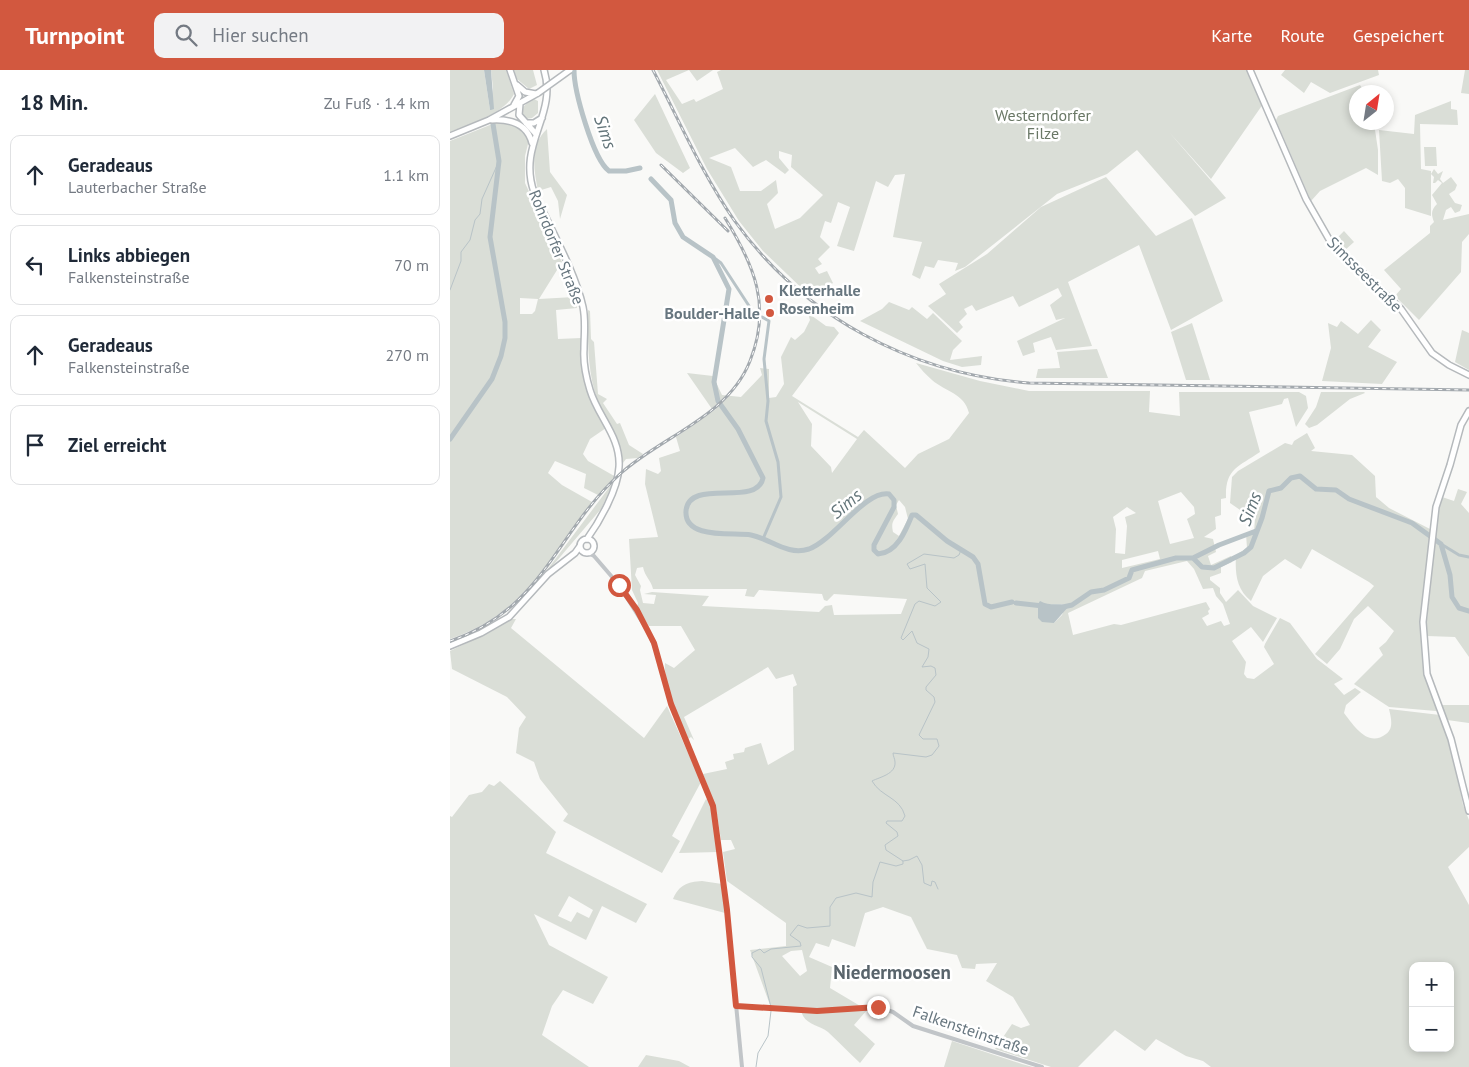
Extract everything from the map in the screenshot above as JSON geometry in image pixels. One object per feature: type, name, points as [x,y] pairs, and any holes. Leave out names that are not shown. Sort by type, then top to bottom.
[{"type":"main road","points":[[502,114],[518,101],[515,83],[510,70]]},
{"type":"main road","name":"Rohrdorfer Straße","points":[[544,70],[547,96],[542,118],[532,144],[529,162],[531,184],[580,298],[585,322],[584,355],[586,376],[594,401],[612,434],[618,453],[619,467],[615,485],[589,540],[582,541],[584,550]]},
{"type":"main road","points":[[450,136],[502,114],[570,70]]},
{"type":"main road","name":"Simsseestraße","points":[[1250,70],[1306,199],[1330,241],[1401,309],[1432,353],[1448,365],[1469,375]]},
{"type":"main road","points":[[515,83],[523,90],[537,93]]},
{"type":"main road","points":[[520,103],[518,112],[535,135]]},
{"type":"main road","points":[[526,123],[534,123],[542,118]]},
{"type":"main road","points":[[489,120],[512,121],[528,133],[535,135]]},
{"type":"main road","points":[[528,133],[532,144]]},
{"type":"main road","points":[[1469,411],[1458,434],[1436,507],[1423,615],[1427,674],[1451,739],[1469,811]]},
{"type":"main road","points":[[450,646],[481,633],[510,617],[548,574],[575,553],[593,549],[589,540]]},
{"type":"street","points":[[593,549],[594,556]]},
{"type":"street","points":[[584,550],[594,556],[629,599],[649,632],[671,704],[710,797],[716,823],[722,871],[742,1067]]},
{"type":"street","name":"Falkensteinstraße","points":[[736,1006],[824,1011],[870,1006],[886,1008],[913,1026],[1042,1067]]},
{"type":"green space","points":[[450,70],[484,70],[490,110],[493,88],[491,70],[506,70],[514,94],[495,113],[450,132]]},
{"type":"green space","points":[[514,70],[533,70],[537,85],[529,89],[517,79]]},
{"type":"green space","name":"Westerndorfer Filze","points":[[657,70],[689,70],[666,80],[682,104],[694,99],[696,102],[723,89],[717,72],[721,70],[1247,70],[1263,104],[1211,179],[1169,132],[1226,198],[1195,216],[1137,150],[1107,174],[1057,194],[965,267],[955,271],[958,263],[938,260],[934,268],[925,266],[920,279],[912,275],[922,242],[893,237],[905,174],[895,175],[888,187],[876,181],[854,251],[837,246],[850,207],[838,202],[831,223],[825,221],[820,237],[830,247],[818,259],[822,264],[815,268],[819,274],[827,271],[833,283],[812,298],[763,251],[739,221],[707,169]],"holes":[[[735,148],[753,167],[766,160],[785,174],[789,170],[779,158],[779,151],[792,155],[791,167],[823,195],[800,218],[775,229],[767,204],[778,193],[776,180],[761,191],[740,191],[731,167],[709,158]]]},
{"type":"green space","points":[[689,70],[713,70],[697,81]]},
{"type":"green space","points":[[1285,70],[1378,70],[1379,75],[1330,93],[1311,82],[1304,93],[1281,75]]},
{"type":"green space","points":[[1465,70],[1469,70],[1469,94],[1461,93]]},
{"type":"green space","points":[[1349,89],[1349,130],[1375,130],[1378,150],[1378,175],[1366,168],[1320,191],[1311,201],[1276,120],[1278,116]]},
{"type":"green space","points":[[655,94],[690,168],[683,173],[656,153],[634,120]]},
{"type":"green space","points":[[534,99],[538,101],[538,113],[532,118],[526,119],[521,115],[522,109]]},
{"type":"green space","points":[[1451,101],[1451,109],[1457,110],[1458,125],[1420,124],[1421,169],[1431,171],[1431,216],[1405,208],[1405,188],[1398,179],[1390,183],[1382,181],[1379,130],[1414,134],[1415,115]]},
{"type":"green space","points":[[500,121],[517,126],[529,140],[525,156],[525,183],[562,262],[539,299],[574,297],[577,308],[556,310],[558,339],[581,338],[586,385],[606,428],[590,439],[583,454],[588,461],[616,477],[598,495],[584,488],[586,474],[555,461],[548,473],[562,485],[592,502],[547,565],[515,601],[475,629],[450,639],[450,141]],"holes":[[[520,298],[538,299],[535,311],[532,314],[520,314]]]},
{"type":"green space","points":[[547,129],[550,172],[567,195],[560,219],[558,201],[551,187],[538,191],[535,175],[534,159],[537,143]]},
{"type":"green space","points":[[1424,147],[1436,147],[1437,166],[1425,166]]},
{"type":"green space","points":[[1434,169],[1438,174],[1443,171],[1440,179],[1443,183],[1451,177],[1457,185],[1455,190],[1449,194],[1455,203],[1462,205],[1460,211],[1455,213],[1451,207],[1446,210],[1443,220],[1469,214],[1469,234],[1462,242],[1461,272],[1419,320],[1395,296],[1401,289],[1384,270],[1430,233],[1430,226],[1434,222],[1432,212],[1437,204],[1432,195],[1442,183],[1438,180],[1433,183],[1434,177],[1431,174]]},
{"type":"green space","points":[[1106,177],[1156,236],[1192,218],[1223,301],[1171,330],[1139,245],[1068,282],[1092,346],[1056,350],[1051,337],[1033,343],[1035,352],[1023,356],[1017,341],[1065,318],[1056,320],[1050,305],[1062,296],[1058,288],[1019,307],[1013,296],[976,311],[972,305],[964,309],[967,314],[959,322],[963,327],[957,333],[928,306],[946,294],[939,284],[987,254],[1041,207]]},
{"type":"green space","points":[[1344,231],[1354,242],[1344,251],[1335,240]]},
{"type":"green space","points":[[889,302],[909,310],[912,307],[927,319],[933,313],[962,341],[953,350],[950,360],[982,356],[981,365],[962,367],[943,361],[860,321],[882,309]]},
{"type":"green space","points":[[588,310],[590,311],[591,339],[594,342],[598,394],[607,399],[603,403],[617,424],[620,423],[629,445],[643,454],[638,458],[626,459],[623,463],[619,445],[597,399],[591,377]]},
{"type":"green space","points":[[808,313],[826,326],[834,327],[839,333],[792,396],[858,437],[864,430],[905,468],[918,454],[949,439],[969,413],[967,406],[959,397],[937,384],[916,363],[980,381],[1029,391],[1150,391],[1149,412],[1180,416],[1179,392],[1299,392],[1306,396],[1308,408],[1296,427],[1288,398],[1284,399],[1282,404],[1249,412],[1260,452],[1234,470],[1226,488],[1226,498],[1221,499],[1221,515],[1215,517],[1216,529],[1204,537],[1213,539],[1216,552],[1208,556],[1211,565],[1231,556],[1232,562],[1221,567],[1221,573],[1210,577],[1210,580],[1220,588],[1220,593],[1226,602],[1238,590],[1253,606],[1277,618],[1263,642],[1251,627],[1232,641],[1246,662],[1244,674],[1247,678],[1254,679],[1274,664],[1264,647],[1280,618],[1290,623],[1317,659],[1343,679],[1334,684],[1344,695],[1355,688],[1361,692],[1346,705],[1344,713],[1362,734],[1367,737],[1379,738],[1389,732],[1391,723],[1389,709],[1440,715],[1450,740],[1463,805],[1469,820],[1469,847],[1448,867],[1469,905],[1469,1067],[1211,1067],[1203,1061],[1186,1056],[1156,1039],[1145,1051],[1115,1030],[1078,1067],[1051,1067],[995,1049],[1012,1024],[1021,1028],[1030,1025],[1013,997],[986,981],[997,963],[976,964],[975,969],[962,968],[957,955],[927,949],[911,917],[883,907],[865,913],[855,947],[832,939],[829,947],[816,943],[809,957],[832,967],[830,988],[867,1010],[854,1025],[875,1044],[860,1063],[828,1032],[807,1021],[802,1014],[801,1008],[770,1005],[750,950],[786,946],[786,923],[727,881],[723,852],[735,849],[731,840],[721,840],[716,808],[703,774],[727,769],[725,762],[734,759],[733,754],[744,752],[745,748],[761,743],[768,765],[794,750],[793,687],[797,685],[793,674],[776,679],[768,667],[684,717],[694,740],[691,737],[688,739],[669,691],[665,663],[674,668],[695,650],[681,626],[649,626],[637,607],[638,603],[632,590],[629,539],[658,537],[645,484],[646,469],[658,474],[661,471],[659,458],[680,451],[676,437],[716,409],[712,409],[687,373],[713,376],[722,395],[741,397],[762,375],[760,368],[769,369],[769,398],[776,397],[784,384],[781,357],[791,337],[795,340],[804,332],[810,320]],"holes":[[[798,402],[857,439],[832,473],[831,467],[811,446],[812,424]],[[1181,492],[1194,507],[1195,514],[1187,519],[1194,538],[1170,544],[1158,501]],[[899,500],[905,507],[908,519],[899,536],[893,532],[892,526],[898,514],[896,505]],[[1127,507],[1136,513],[1125,517],[1127,526],[1125,554],[1115,553],[1116,529],[1113,517]],[[1158,551],[1160,559],[1122,568],[1122,560]],[[1187,561],[1194,569],[1203,589],[1213,588],[1216,596],[1223,604],[1230,624],[1224,626],[1221,621],[1207,626],[1202,618],[1209,614],[1208,611],[1210,609],[1206,602],[1121,625],[1114,624],[1073,635],[1068,613],[1142,578],[1145,571]],[[643,567],[653,589],[747,589],[745,596],[754,597],[759,590],[822,594],[824,600],[827,601],[834,594],[907,599],[901,614],[834,615],[832,605],[825,606],[819,612],[702,606],[709,596],[652,592],[644,594],[656,595],[654,604],[643,603],[641,586],[635,575],[637,568]],[[1066,604],[1062,615],[1054,623],[1047,605]],[[802,950],[807,971],[800,976],[782,956],[791,951]]]},
{"type":"green space","points":[[1371,320],[1381,330],[1368,347],[1397,362],[1382,384],[1322,381],[1331,348],[1328,323],[1337,327],[1341,321],[1358,334]]},
{"type":"green space","points":[[1192,323],[1210,380],[1186,380],[1171,332]]},
{"type":"green space","points":[[1462,330],[1469,333],[1469,370],[1455,362]]},
{"type":"green space","points":[[1097,349],[1108,378],[1036,378],[1038,369],[1060,368],[1057,352]]},
{"type":"green space","points":[[1321,392],[1365,393],[1350,399],[1317,425],[1309,428],[1305,424],[1316,407]]},
{"type":"green space","points":[[1307,433],[1315,448],[1311,451],[1352,455],[1375,476],[1376,497],[1389,508],[1430,529],[1422,630],[1426,675],[1437,708],[1436,711],[1389,707],[1354,684],[1383,655],[1379,648],[1394,631],[1368,606],[1354,619],[1340,649],[1327,664],[1315,654],[1374,586],[1369,582],[1312,549],[1301,569],[1285,559],[1263,576],[1251,601],[1239,586],[1236,574],[1236,555],[1247,548],[1246,534],[1254,531],[1255,520],[1252,511],[1243,512],[1230,503],[1232,477],[1238,471],[1285,443],[1292,445],[1294,441]]},
{"type":"green space","points":[[614,481],[601,509],[532,590]]},
{"type":"green space","points":[[1458,489],[1467,492],[1461,504],[1469,513],[1469,657],[1455,637],[1427,636],[1426,629],[1438,510],[1442,497],[1454,501]]},
{"type":"green space","points":[[511,619],[516,619],[511,628],[644,738],[667,706],[701,782],[672,836],[680,841],[662,873],[563,821],[568,814],[540,779],[534,762],[516,753],[519,728],[526,717],[507,697],[452,669],[450,651],[490,632]]},
{"type":"green space","points":[[1442,705],[1469,705],[1469,723],[1447,720]]},
{"type":"green space","points":[[500,781],[556,832],[546,853],[647,904],[636,923],[602,906],[586,940],[534,914],[549,945],[608,977],[593,1004],[563,990],[552,1006],[542,1035],[589,1067],[450,1067],[450,816],[452,817],[469,795],[482,792],[489,784],[494,786]],"holes":[[[569,896],[593,910],[589,918],[577,912],[571,922],[558,916]]]},
{"type":"green space","points":[[706,799],[710,802],[718,852],[679,853]]},
{"type":"green space","points":[[702,881],[722,884],[725,913],[673,899],[678,890],[684,885]]},
{"type":"green space","points":[[952,1041],[1022,1064],[1033,1067],[944,1067]]},
{"type":"green space","points":[[646,1055],[679,1061],[690,1067],[638,1067]]},
{"type":"shaded area","points":[[484,70],[491,70],[494,109],[491,110],[490,110]]},
{"type":"shaded area","points":[[1040,601],[1047,604],[1069,606],[1054,623],[1042,622],[1038,618],[1038,604]]},
{"type":"waterway","name":"Sims","points":[[574,70],[581,108],[591,139],[603,164],[609,171],[626,171],[640,168]]},
{"type":"waterway","points":[[450,439],[492,379],[501,356],[505,338],[505,322],[490,237],[499,161],[493,124]]},
{"type":"waterway","points":[[450,290],[461,261],[461,252],[470,240],[475,220],[480,214],[482,199],[499,161]]},
{"type":"waterway","name":"Sims","points":[[651,179],[671,200],[675,223],[683,237],[713,257],[729,289],[714,382],[718,401],[738,429],[763,478],[758,487],[749,491],[698,496],[690,501],[686,511],[688,520],[693,527],[711,533],[751,535],[786,549],[801,551],[819,544],[870,500],[880,495],[889,494],[894,500],[894,507],[874,545],[874,550],[878,554],[885,553],[896,545],[904,534],[912,515],[916,515],[947,541],[973,557],[978,564],[985,604],[991,607],[1012,602]]},
{"type":"waterway","name":"Sims","points":[[713,257],[721,263],[753,312],[769,321],[764,359],[768,401],[766,421],[778,462],[781,497],[763,539]]},
{"type":"waterway","name":"Sims","points":[[1063,607],[1072,605],[1091,592],[1104,590],[1129,578],[1132,570],[1176,558],[1193,558],[1202,567],[1214,568],[1244,553],[1251,547],[1262,518],[1269,491],[1281,488],[1291,478],[1300,476],[1316,489],[1336,490],[1349,499],[1412,523],[1441,544],[1450,575],[1452,597],[1459,608],[1469,611]]},
{"type":"waterway","points":[[1193,558],[1219,545],[1256,531]]},
{"type":"waterway","points":[[1441,544],[1459,555],[1469,557]]},
{"type":"waterway","points":[[771,1007],[761,968],[752,957],[752,953],[760,949],[764,953],[771,949],[801,946],[800,942],[790,935],[798,925],[807,928],[830,926],[830,907],[836,898],[856,893],[872,897],[873,882],[880,862],[896,866],[903,864],[903,861],[886,850],[885,845],[898,836],[897,832],[886,823],[887,821],[902,821],[905,816],[903,810],[895,801],[880,791],[872,781],[887,775],[893,769],[895,766],[893,753],[926,757],[932,755],[939,746],[937,739],[923,739],[919,735],[935,702],[934,697],[926,690],[926,687],[936,675],[935,668],[931,666],[922,667],[928,657],[929,649],[917,643],[912,631],[903,640],[901,638],[915,604],[919,601],[935,606],[941,602],[927,588],[925,564],[910,569],[907,564],[924,554],[954,558],[959,555],[961,550]]},
{"type":"waterway","name":"Sims","points":[[1016,603],[1043,606]]},
{"type":"waterway","points":[[903,861],[917,856],[922,865],[924,883],[931,886],[932,881],[935,882],[938,889]]},
{"type":"waterway","points":[[756,1067],[758,1053],[768,1036],[771,1011]]},
{"type":"railway","points":[[653,70],[691,146],[722,202],[762,254],[793,285],[827,312],[863,334],[902,353],[943,367],[986,377],[1029,383],[1469,390]]},
{"type":"railway","points":[[661,165],[728,231]]},
{"type":"railway","points":[[450,641],[482,627],[507,610],[528,590],[546,568],[579,520],[620,474],[710,411],[726,397],[740,380],[750,361],[756,341],[759,304],[757,287],[751,269],[725,218]]},
{"type":"place","name":"Kletterhalle Rosenheim","points":[[769,299]]},
{"type":"place","name":"Boulder-Halle","points":[[770,313]]},
{"type":"district","name":"Niedermoosen","points":[[892,972]]},
{"type":"route","points":[[619,585],[637,610],[654,643],[671,704],[713,806],[727,910],[736,1006],[817,1011],[839,1011],[870,1006],[878,1007]]}]
